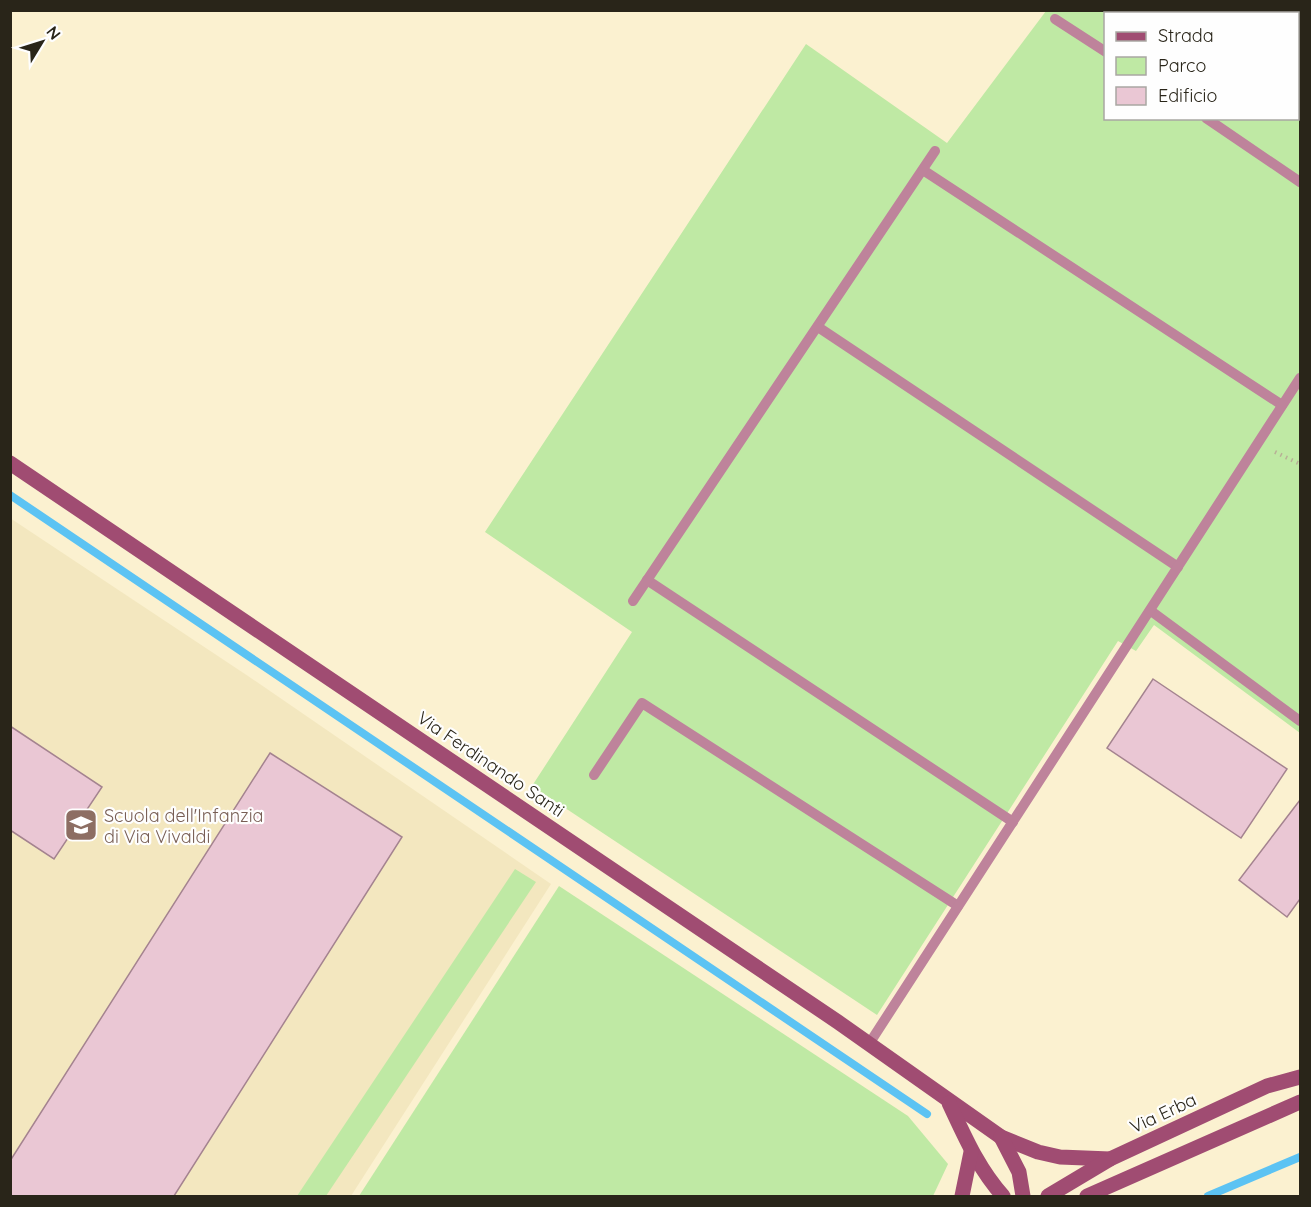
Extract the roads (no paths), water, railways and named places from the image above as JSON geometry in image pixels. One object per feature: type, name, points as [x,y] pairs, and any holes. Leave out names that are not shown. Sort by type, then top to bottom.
[{"type":"main road","name":"Via Ferdinando Santi","points":[[10,463],[869,1044],[1001,1137],[1038,1152],[1060,1157],[1110,1158]]},
{"type":"main road","name":"Via Erba","points":[[1048,1197],[1110,1158],[1268,1086],[1300,1077]]},
{"type":"main road","name":"Via Ferdinando Santi","points":[[947,1100],[971,1152],[987,1179],[1003,1197]]},
{"type":"main road","points":[[1087,1197],[1300,1102]]},
{"type":"main road","points":[[1001,1137],[1019,1172],[1023,1197]]},
{"type":"main road","points":[[962,1197],[971,1152]]},
{"type":"lane","points":[[1055,19],[1104,51]]},
{"type":"lane","points":[[1209,120],[1300,182]]},
{"type":"lane","points":[[633,601],[935,151]]},
{"type":"lane","points":[[923,170],[1282,405]]},
{"type":"lane","points":[[818,327],[1178,567]]},
{"type":"lane","points":[[869,1044],[1300,378]]},
{"type":"lane","points":[[647,580],[1013,822]]},
{"type":"lane","points":[[1151,611],[1300,721]]},
{"type":"lane","points":[[594,775],[642,703],[958,906]]},
{"type":"waterway","points":[[10,495],[927,1114]]},
{"type":"waterway","points":[[1208,1196],[1300,1157]]},
{"type":"place","name":"Scuola dell'Infanzia di Via Vivaldi","points":[[81,825]]}]
